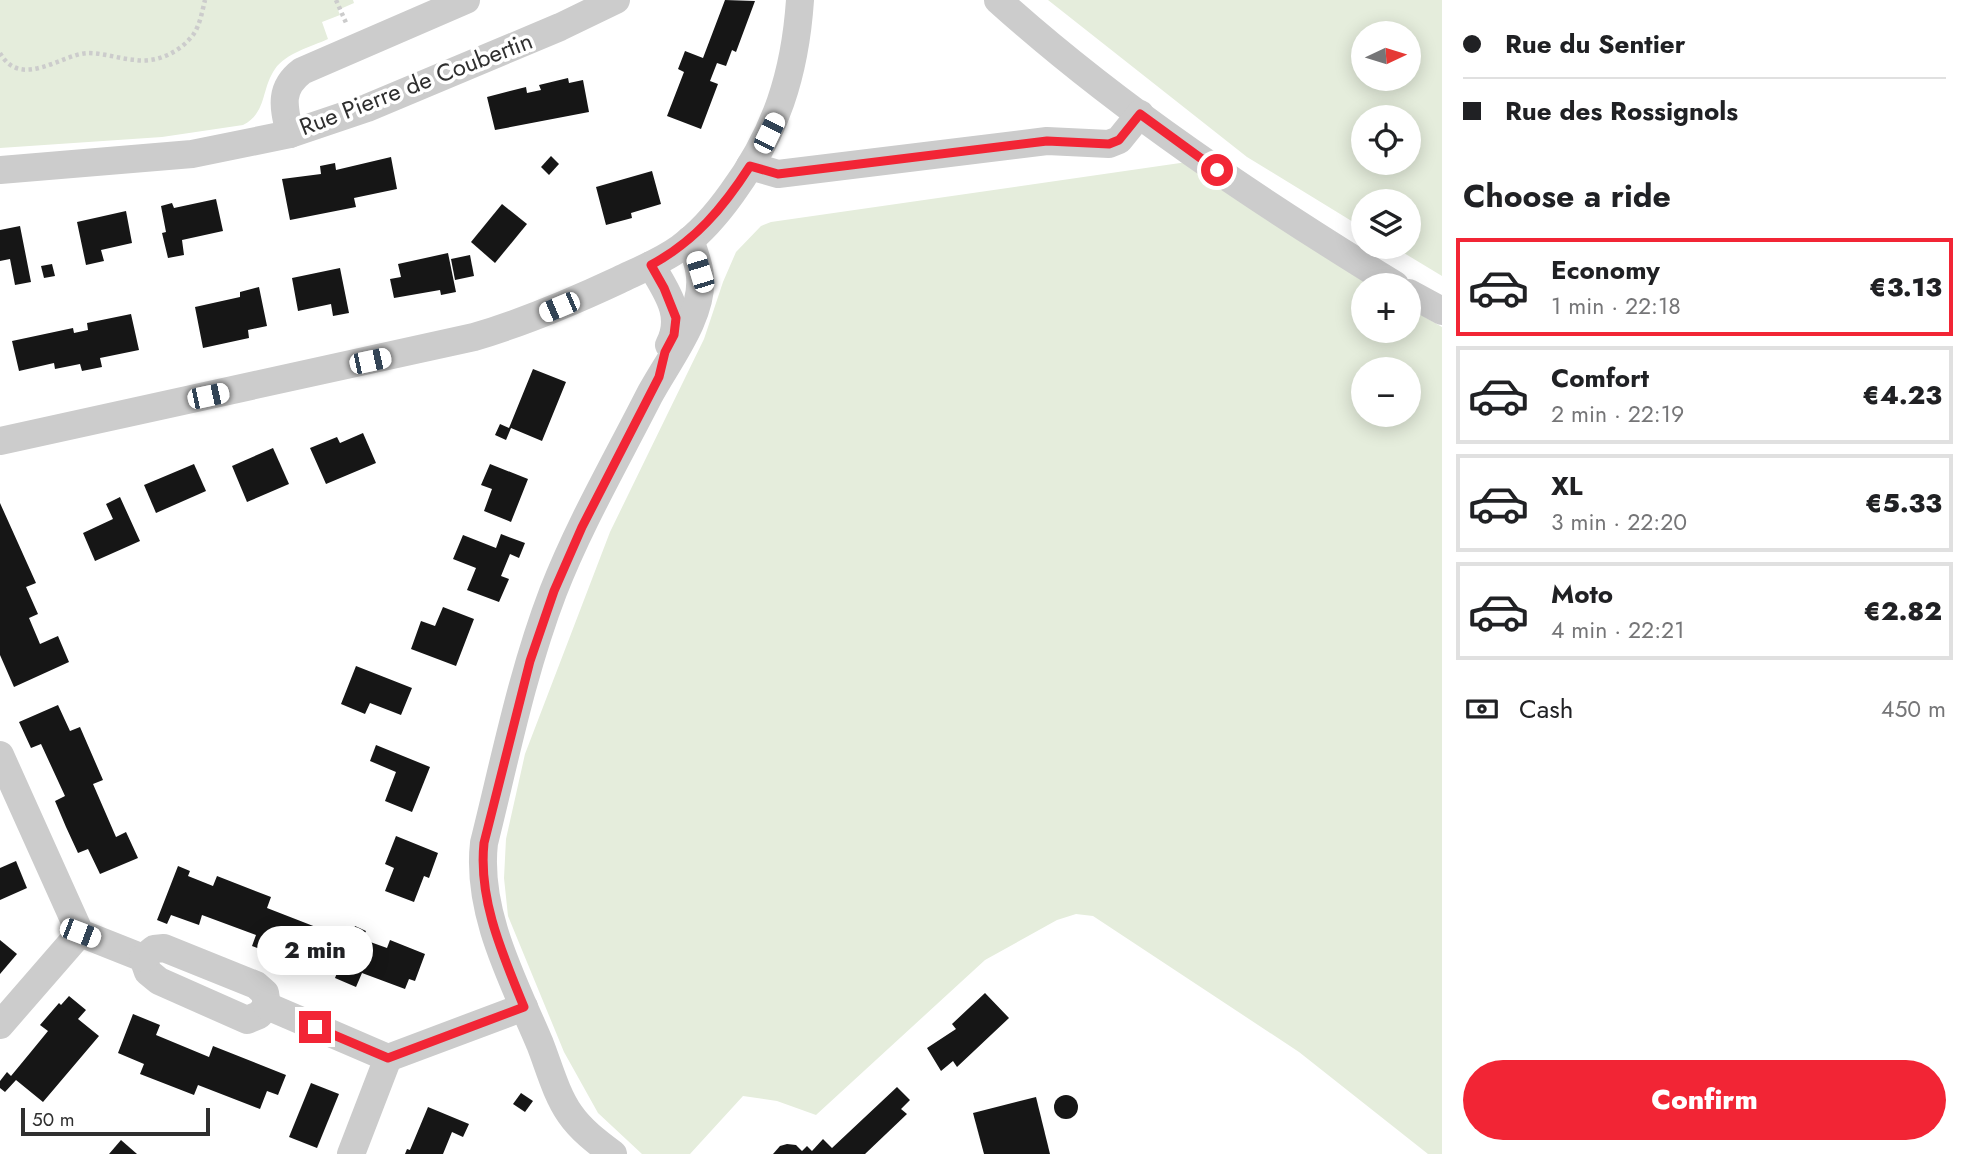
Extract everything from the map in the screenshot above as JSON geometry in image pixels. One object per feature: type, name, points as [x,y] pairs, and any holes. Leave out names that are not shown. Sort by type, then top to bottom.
[{"type":"street","points":[[290,134],[284,101],[293,78],[302,71],[466,0]]},
{"type":"street","name":"Rue Pierre de Coubertin","points":[[0,170],[192,154],[290,134],[367,108],[560,27],[616,0]]},
{"type":"street","points":[[0,441],[474,337],[538,316],[651,265],[690,240],[728,198],[750,166],[775,120],[785,93],[795,47],[800,0]]},
{"type":"street","points":[[998,0],[1140,114],[1255,197],[1376,273]]},
{"type":"street","points":[[750,166],[778,174],[1047,141],[1109,144],[1119,140],[1140,114]]},
{"type":"street","points":[[613,1154],[586,1133],[569,1113],[505,960],[486,896],[482,861],[484,843],[530,661],[554,591],[582,527],[659,377],[691,322],[699,297],[700,272],[690,240]]},
{"type":"street","points":[[651,265],[676,318],[674,335],[665,352],[659,377]]},
{"type":"street","points":[[1421,300],[1442,311]]},
{"type":"street","points":[[0,755],[80,933],[143,958],[148,972],[159,981],[247,1020],[259,1015],[267,1006],[388,1058],[524,1007]]},
{"type":"street","points":[[0,1025],[80,933]]},
{"type":"street","points":[[351,1154],[388,1058]]},
{"type":"path","points":[[0,53],[15,66],[29,70],[47,67],[87,53],[139,61],[161,58],[178,49],[193,35],[205,0]]},
{"type":"green space","points":[[0,0],[353,0],[354,3],[338,10],[340,15],[322,22],[328,39],[280,63],[271,77],[256,114],[243,125],[162,137],[0,148]]},
{"type":"green space","points":[[1048,0],[1442,0],[1442,276],[1414,259],[1421,259],[1421,189],[1351,189],[1351,221],[1247,157]]},
{"type":"green space","points":[[1194,161],[1355,273],[1351,273],[1351,343],[1421,343],[1421,315],[1442,327],[1442,1154],[1428,1154],[1299,1052],[1093,916],[1076,914],[1057,920],[985,960],[816,1115],[777,1101],[743,1096],[690,1154],[642,1154],[598,1113],[564,1052],[508,916],[504,878],[506,839],[525,754],[610,532],[704,339],[736,252],[761,226],[771,222]]},
{"type":"building","points":[[725,0],[755,1],[736,52],[732,50],[726,66],[717,63],[710,81],[718,84],[701,129],[667,116],[684,72],[678,69],[685,51],[703,58]]},
{"type":"building","points":[[568,78],[569,83],[583,80],[589,112],[495,130],[487,97],[526,87],[527,93],[541,90],[539,85]]},
{"type":"building","points":[[551,156],[559,164],[549,175],[541,167]]},
{"type":"building","points":[[391,157],[397,189],[354,198],[356,207],[290,220],[282,179],[321,174],[320,166],[335,163],[336,170]]},
{"type":"building","points":[[652,171],[661,204],[631,213],[632,218],[606,225],[596,187]]},
{"type":"building","points":[[216,199],[223,231],[182,240],[184,255],[168,258],[162,233],[166,232],[161,206],[172,203],[174,208]]},
{"type":"building","points":[[502,204],[527,224],[495,263],[471,242]]},
{"type":"building","points":[[126,211],[132,243],[101,250],[104,261],[86,265],[77,222]]},
{"type":"building","points":[[20,226],[31,282],[15,285],[10,259],[0,261],[0,230]]},
{"type":"building","points":[[448,253],[456,292],[441,295],[440,290],[394,298],[390,279],[401,277],[398,264]]},
{"type":"building","points":[[470,255],[474,276],[455,280],[451,259]]},
{"type":"building","points":[[52,264],[55,276],[44,278],[41,266]]},
{"type":"building","points":[[340,268],[349,313],[333,316],[331,304],[298,311],[292,278]]},
{"type":"building","points":[[259,287],[267,326],[248,330],[249,338],[203,348],[195,307],[240,297],[240,292]]},
{"type":"building","points":[[131,314],[139,350],[100,358],[102,367],[82,371],[80,364],[55,369],[54,363],[19,371],[12,341],[73,328],[74,333],[88,330],[87,323]]},
{"type":"building","points":[[533,369],[566,382],[542,441],[511,428],[506,440],[495,435],[500,424],[509,428]]},
{"type":"building","points":[[363,433],[376,463],[326,484],[310,448],[337,437],[340,443]]},
{"type":"building","points":[[273,448],[289,484],[247,502],[232,466]]},
{"type":"building","points":[[194,464],[206,491],[156,513],[144,485]]},
{"type":"building","points":[[490,464],[528,479],[511,522],[484,511],[492,489],[481,485]]},
{"type":"building","points":[[120,497],[140,541],[95,561],[83,533],[113,519],[106,504]]},
{"type":"building","points":[[0,503],[36,583],[26,587],[38,614],[29,618],[40,644],[58,636],[69,662],[14,687],[0,655]]},
{"type":"building","points":[[501,534],[525,543],[519,558],[510,554],[501,576],[509,579],[499,602],[467,590],[476,568],[453,559],[463,535],[496,548]]},
{"type":"building","points":[[443,607],[474,619],[456,666],[411,649],[421,621],[435,626]]},
{"type":"building","points":[[356,666],[412,688],[401,715],[370,703],[365,714],[341,704]]},
{"type":"building","points":[[58,705],[70,731],[80,727],[103,780],[93,784],[116,837],[126,832],[138,858],[100,874],[88,849],[78,853],[55,801],[65,796],[41,744],[31,748],[19,722]]},
{"type":"building","points":[[376,745],[430,767],[412,812],[385,801],[396,772],[370,761]]},
{"type":"building","points":[[396,836],[438,853],[429,878],[424,876],[414,902],[385,891],[394,868],[385,864]]},
{"type":"building","points":[[16,861],[27,888],[0,900],[0,868]]},
{"type":"building","points":[[178,866],[190,871],[188,876],[213,886],[217,876],[271,897],[267,908],[321,929],[307,967],[252,946],[256,935],[202,915],[199,925],[171,915],[167,924],[157,920]]},
{"type":"building","points":[[355,926],[366,931],[362,939],[387,948],[390,940],[425,954],[415,981],[409,979],[405,989],[362,973],[356,987],[335,978]]},
{"type":"building","points":[[0,940],[17,954],[0,974]]},
{"type":"building","points":[[985,993],[1009,1018],[957,1067],[953,1061],[941,1071],[927,1048],[956,1029],[952,1024]]},
{"type":"building","points":[[69,996],[86,1010],[78,1019],[99,1036],[43,1102],[16,1080],[5,1092],[0,1088],[0,1081],[7,1072],[11,1076],[48,1031],[40,1025],[59,1003],[61,1005]]},
{"type":"building","points":[[133,1014],[160,1025],[156,1035],[209,1057],[213,1046],[286,1075],[278,1095],[267,1091],[260,1109],[198,1085],[194,1095],[140,1074],[144,1064],[118,1053]]},
{"type":"building","points":[[311,1083],[339,1094],[317,1148],[289,1137]]},
{"type":"building","points":[[897,1087],[910,1100],[901,1109],[907,1114],[865,1154],[773,1154],[780,1146],[787,1144],[796,1145],[802,1151],[807,1146],[812,1151],[823,1139],[832,1148]]},
{"type":"building","points":[[521,1093],[533,1101],[525,1112],[513,1104]]},
{"type":"building","points":[[1066,1095],[1074,1099],[1078,1107],[1074,1115],[1066,1119],[1058,1115],[1054,1107],[1058,1099]]},
{"type":"building","points":[[1036,1097],[1050,1154],[984,1154],[973,1113]]},
{"type":"building","points":[[428,1107],[469,1124],[463,1137],[452,1132],[443,1154],[405,1154],[407,1149],[410,1150]]},
{"type":"building","points":[[121,1140],[137,1154],[109,1154]]},
{"type":"route","points":[[315,1027],[388,1058],[524,1007],[505,960],[491,914],[482,861],[484,843],[530,661],[563,570],[582,527],[659,377],[665,352],[674,335],[674,310],[651,265],[680,248],[703,229],[750,166],[778,174],[1047,141],[1109,144],[1119,140],[1140,114],[1217,170]]}]
